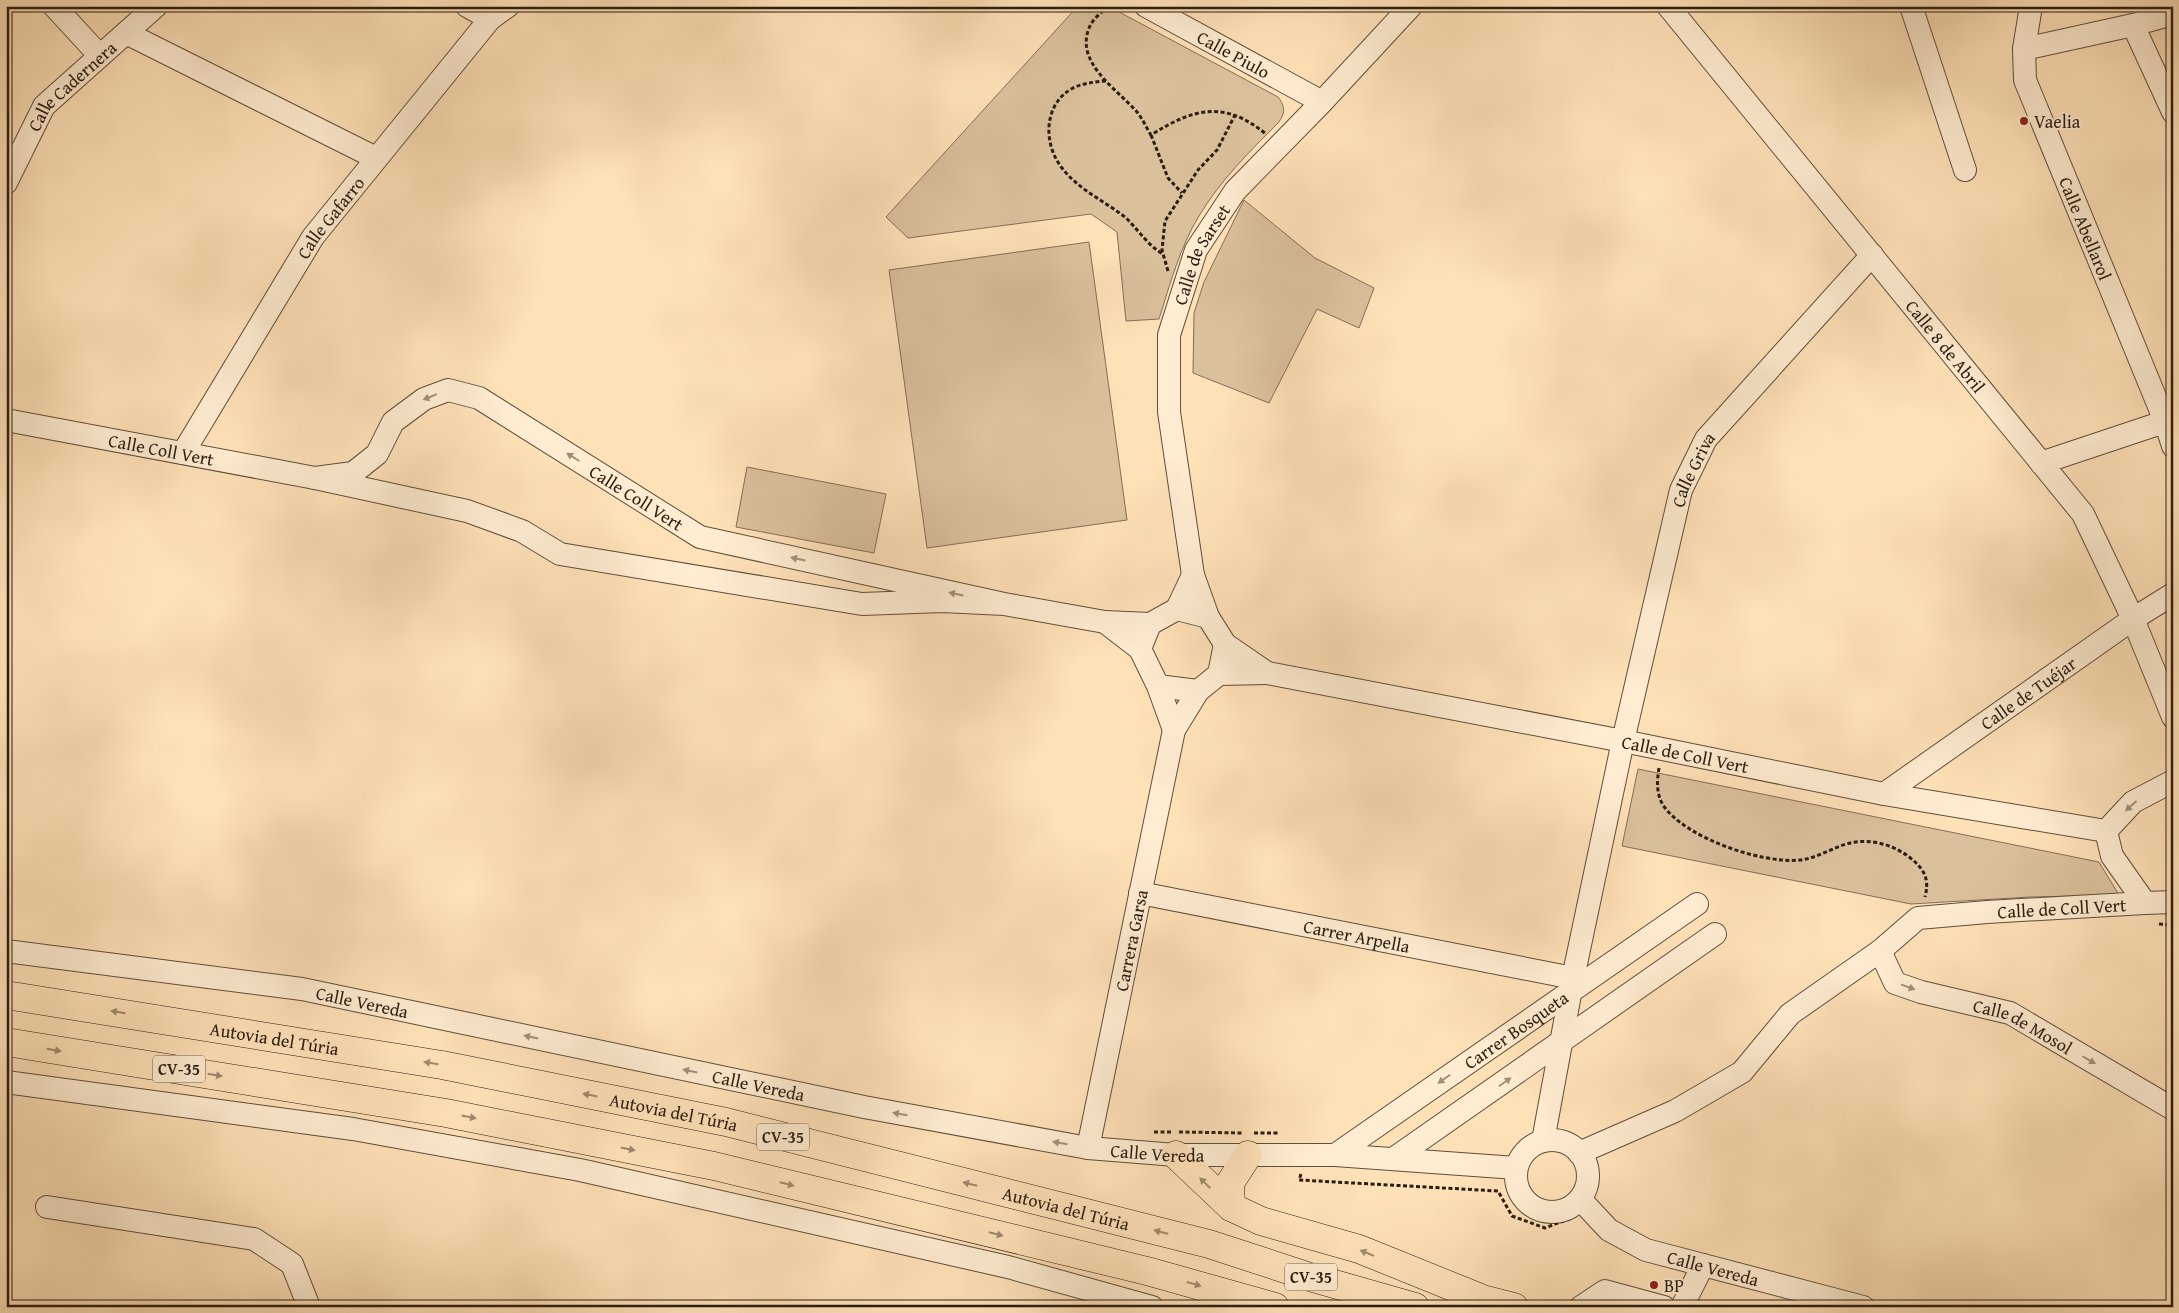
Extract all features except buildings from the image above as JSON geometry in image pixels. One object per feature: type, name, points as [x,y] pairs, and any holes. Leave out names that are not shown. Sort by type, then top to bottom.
[{"type":"highway","name":"Autovia del Túria","points":[[6,994],[442,1065],[726,1122],[1209,1244],[1310,1277],[1415,1307]]},
{"type":"highway","name":"CV-35","points":[[6,1042],[446,1112],[705,1164],[1148,1271],[1275,1307]]},
{"type":"highway","points":[[1176,1155],[1231,1208],[1262,1221],[1359,1250],[1478,1297]]},
{"type":"highway","points":[[1231,1208],[1230,1183],[1248,1155]]},
{"type":"highway","points":[[1209,1244],[1283,1250],[1372,1275],[1478,1297],[1514,1307]]},
{"type":"street","points":[[54,6],[100,56]]},
{"type":"street","name":"Calle Cadernera","points":[[6,182],[44,106],[156,6]]},
{"type":"street","points":[[467,6],[499,12]]},
{"type":"street","name":"Calle Piulo","points":[[1146,6],[1322,102]]},
{"type":"street","name":"Calle de Sarset","points":[[1208,617],[1193,575],[1169,412],[1170,335],[1196,250],[1235,191],[1322,102],[1411,6]]},
{"type":"street","name":"Calle 8 de Abril","points":[[1668,6],[2083,514],[2133,619],[2173,717]]},
{"type":"street","points":[[1911,6],[1965,170]]},
{"type":"street","name":"Calle Abellarol","points":[[2031,6],[2024,49],[2025,80],[2169,420],[2173,446]]},
{"type":"street","name":"Calle Gafarro","points":[[183,453],[313,237],[376,158],[499,12]]},
{"type":"street","points":[[2024,49],[2134,25],[2173,14]]},
{"type":"street","points":[[2134,25],[2173,112]]},
{"type":"street","points":[[126,33],[376,158]]},
{"type":"street","name":"Calle Griva","points":[[1543,1141],[1572,985],[1623,741],[1681,490],[1706,439],[1872,255]]},
{"type":"street","name":"Calle Coll Vert","points":[[315,478],[353,473],[378,454],[393,422],[424,399],[448,390],[479,398],[700,537],[1004,604],[1105,622],[1150,624]]},
{"type":"street","name":"Calle Coll Vert","points":[[6,420],[315,478],[467,511],[522,531],[560,554],[862,604],[942,601],[1004,604]]},
{"type":"street","points":[[2041,463],[2169,420]]},
{"type":"street","points":[[1174,730],[1158,686],[1140,649],[1150,624],[1177,609],[1193,575]]},
{"type":"street","name":"Calle de Tuéjar","points":[[1884,794],[2133,619],[2173,594]]},
{"type":"street","points":[[1158,686],[1198,691],[1219,674],[1225,644],[1208,617],[1177,609]]},
{"type":"street","name":"Calle Coll Vert","points":[[1105,622],[1140,649]]},
{"type":"street","name":"Calle de Coll Vert","points":[[1225,644],[1267,673]]},
{"type":"street","name":"Calle de Coll Vert","points":[[1219,674],[1267,673],[1623,741],[1884,794],[2106,831]]},
{"type":"street","name":"Carrera Garsa","points":[[1088,1148],[1174,730],[1198,691]]},
{"type":"street","points":[[2145,903],[2112,856],[2106,831],[2133,802],[2173,781]]},
{"type":"street","name":"Carrer Arpella","points":[[1140,893],[1572,985]]},
{"type":"street","name":"Calle de Coll Vert","points":[[1921,918],[1987,912],[2173,902]]},
{"type":"street","name":"Carrer Bosqueta","points":[[1335,1155],[1572,985],[1697,904]]},
{"type":"street","points":[[1579,1153],[1675,1111],[1742,1072],[1790,1014],[1880,951],[1918,918],[1921,918]]},
{"type":"street","name":"Carrer Bosqueta","points":[[1393,1160],[1715,934]]},
{"type":"street","name":"Calle Vereda","points":[[6,951],[302,989],[864,1107],[1088,1148],[1176,1155],[1335,1155],[1516,1168]]},
{"type":"street","name":"Calle de Mosol","points":[[1880,951],[1895,983],[1921,992],[2010,1013],[2173,1109]]},
{"type":"street","points":[[6,1082],[353,1129],[580,1170],[1008,1266],[1152,1307]]},
{"type":"street","points":[[1553,1140],[1563,1142],[1579,1153],[1586,1164],[1588,1176],[1586,1188],[1577,1208],[1571,1207],[1548,1212],[1536,1209],[1526,1202],[1519,1192],[1516,1168],[1526,1151],[1543,1141],[1553,1140]]},
{"type":"street","points":[[47,1207],[254,1239],[292,1264],[309,1307]]},
{"type":"street","name":"Calle Vereda","points":[[1577,1208],[1609,1230],[1646,1250],[1870,1304]]},
{"type":"street","points":[[1682,1307],[1703,1265]]},
{"type":"street","points":[[1581,1307],[1605,1291],[1664,1307]]},
{"type":"path","points":[[1108,6],[1090,25],[1086,37],[1090,62],[1138,113],[1151,135],[1168,178],[1182,193]]},
{"type":"path","points":[[1106,81],[1089,82],[1071,89],[1052,109],[1048,128],[1051,149],[1061,168],[1078,185],[1126,219],[1155,250],[1163,254]]},
{"type":"path","points":[[1151,135],[1175,120],[1206,112],[1227,112],[1254,124],[1267,134]]},
{"type":"path","points":[[1168,272],[1163,254],[1162,237],[1165,221],[1198,170],[1217,150],[1235,115]]},
{"type":"path","points":[[1662,749],[1657,788],[1662,804],[1672,816],[1685,826],[1719,844],[1771,859],[1800,860],[1823,855],[1847,844],[1864,842],[1893,847],[1906,854],[1926,875],[1927,888],[1921,918]]},
{"type":"path","points":[[1144,1132],[1280,1133]]},
{"type":"path","points":[[1304,1155],[1299,1180],[1498,1191],[1512,1216],[1545,1228],[1577,1208]]},
{"type":"path","points":[[1870,1304],[1898,1307]]},
{"type":"shaded area","points":[[1078,6],[1108,6],[1278,97],[1283,107],[1282,117],[1278,123],[1226,179],[1199,216],[1181,253],[1159,319],[1126,321],[1117,232],[1091,214],[908,238],[886,217]]},
{"type":"shaded area","points":[[1244,200],[1315,258],[1374,288],[1359,328],[1317,309],[1269,403],[1193,373],[1194,313],[1204,282]]},
{"type":"shaded area","points":[[1089,242],[1127,520],[927,548],[889,270]]},
{"type":"shaded area","points":[[747,467],[886,494],[874,553],[736,527]]},
{"type":"shaded area","points":[[1638,769],[2099,862],[2119,895],[2030,897],[1911,904],[1622,846]]},
{"type":"place","name":"Vaelia","points":[[2024,121]]},
{"type":"place","name":"BP","points":[[1654,1285]]}]
